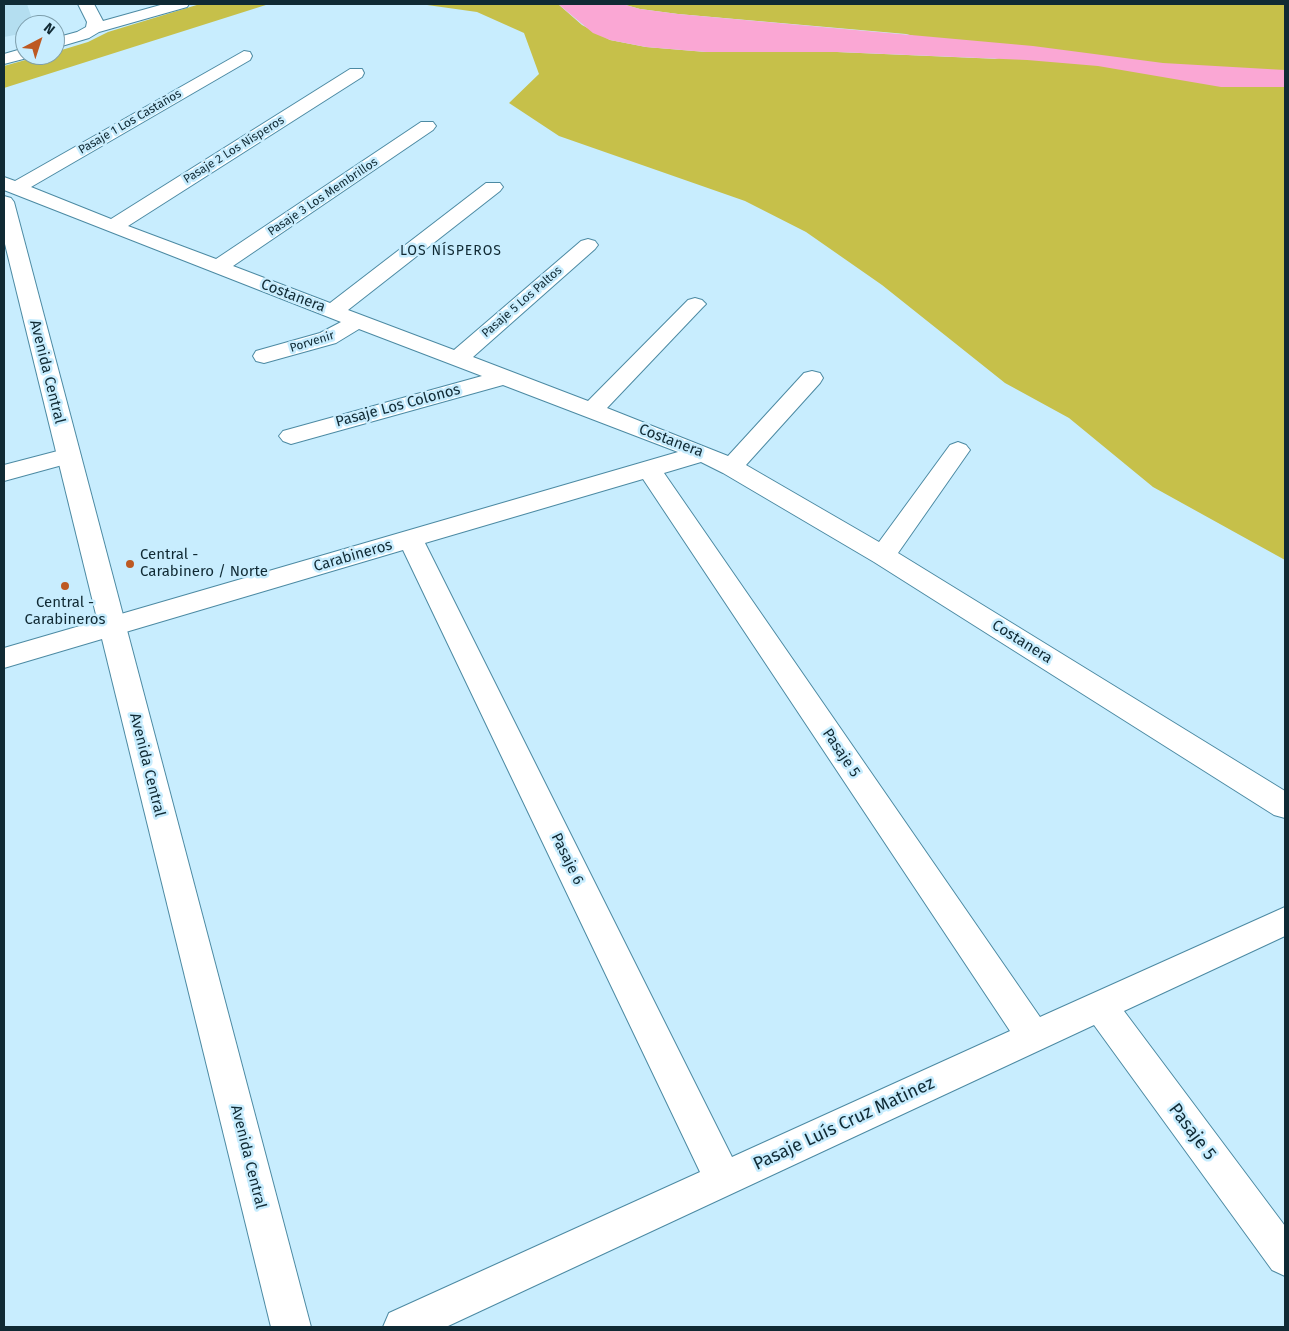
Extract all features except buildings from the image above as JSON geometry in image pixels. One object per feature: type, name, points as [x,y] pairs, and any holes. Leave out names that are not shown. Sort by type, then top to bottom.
[{"type":"street","points":[[86,4],[95,22],[92,29]]},
{"type":"street","points":[[65,41],[83,35],[92,29],[181,4]]},
{"type":"street","name":"Pasaje 1 Los Castaños","points":[[8,191],[244,56]]},
{"type":"street","name":"Pasaje 2 Los Nísperos","points":[[113,227],[356,73]]},
{"type":"street","name":"Pasaje 3 Los Membrillos","points":[[218,268],[427,126]]},
{"type":"street","points":[[333,311],[493,187]]},
{"type":"street","name":"Costanera","points":[[8,191],[113,227],[703,453],[731,467],[883,556],[1285,806]]},
{"type":"street","name":"Avenida Central","points":[[8,191],[68,456],[291,1327]]},
{"type":"street","name":"Pasaje 5 Los Paltos","points":[[457,359],[588,245]]},
{"type":"street","points":[[591,410],[695,304]]},
{"type":"street","name":"Porvenir","points":[[264,356],[328,338],[358,321]]},
{"type":"street","name":"Pasaje Los Colonos","points":[[291,436],[504,377]]},
{"type":"street","points":[[731,467],[812,378]]},
{"type":"street","points":[[883,556],[958,450]]},
{"type":"street","name":"Carabineros","points":[[4,658],[703,453]]},
{"type":"street","points":[[4,473],[68,456]]},
{"type":"street","name":"Pasaje 5","points":[[649,469],[1033,1036]]},
{"type":"street","name":"Pasaje 6","points":[[410,539],[724,1179]]},
{"type":"street","name":"Pasaje Luís Cruz Matinez","points":[[403,1327],[1285,921]]},
{"type":"street","name":"Pasaje 5","points":[[1100,1006],[1285,1257]]},
{"type":"shaded area","points":[[4,4],[27,4],[31,15],[15,15],[15,35],[4,37]]},
{"type":"shaded area","points":[[200,4],[269,4],[4,88],[4,66],[15,63],[15,65],[65,65],[65,49],[88,42],[108,32]]},
{"type":"shaded area","points":[[420,4],[558,4],[582,25],[610,40],[646,47],[706,52],[837,52],[999,59],[906,34],[678,14],[640,9],[622,4],[1285,4],[1285,560],[1153,487],[1069,418],[1005,383],[882,285],[806,232],[745,201],[559,136],[509,103],[539,74],[524,33],[477,12]]},
{"type":"shaded area","points":[[558,4],[622,4],[640,9],[678,14],[1033,46],[1163,63],[1285,70],[1285,87],[1221,87],[1098,66],[1027,60],[837,52],[706,52],[646,47],[610,40],[593,33]]},
{"type":"place","name":"Central - Carabinero / Norte","points":[[130,564]]},
{"type":"place","name":"Central - Carabineros","points":[[65,586]]},
{"type":"district","name":"LOS NÍSPEROS","points":[[451,251]]}]
